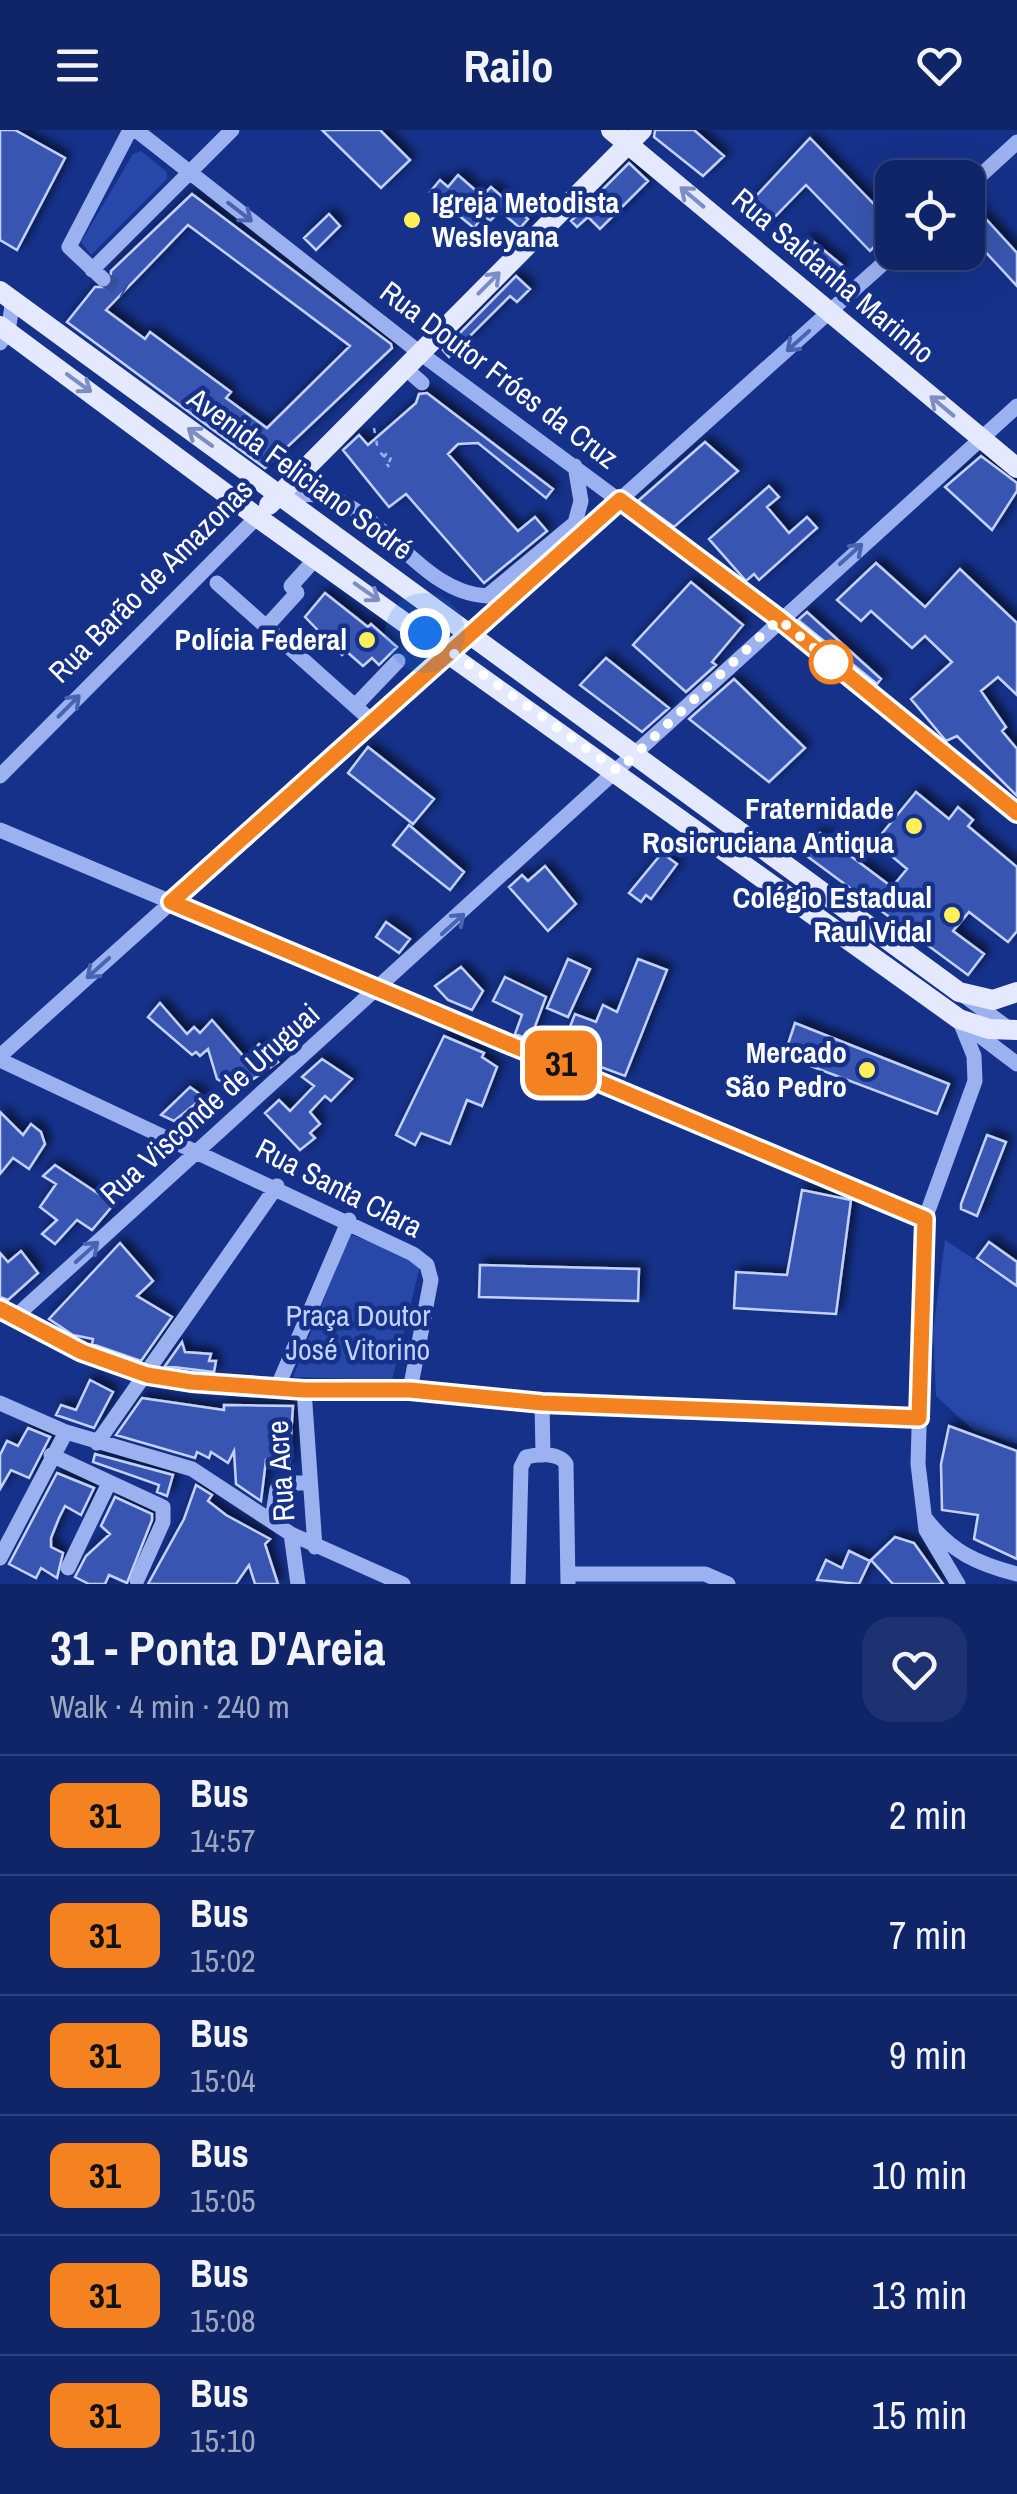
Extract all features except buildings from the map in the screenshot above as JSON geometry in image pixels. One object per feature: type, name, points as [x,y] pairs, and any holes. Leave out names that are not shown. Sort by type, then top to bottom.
[{"type":"main road","name":"Rua Saldanha Marinho","points":[[611,130],[635,137],[830,313],[1017,468]]},
{"type":"main road","name":"Rua Barão de Amazonas","points":[[258,516],[367,419],[405,368],[635,137]]},
{"type":"main road","name":"Avenida Feliciano Sodré","points":[[6,295],[958,992]]},
{"type":"main road","name":"Avenida Feliciano Sodré","points":[[2,333],[618,771],[961,1021]]},
{"type":"main road","points":[[958,992],[993,1000],[1014,994]]},
{"type":"main road","points":[[961,1021],[1015,1032]]},
{"type":"street","name":"Rua Doutor Fróes da Cruz","points":[[133,130],[420,353],[779,619],[1017,813]]},
{"type":"street","points":[[133,130],[69,247],[98,274],[232,130]]},
{"type":"street","points":[[985,172],[1017,142]]},
{"type":"street","points":[[0,1058],[877,270]]},
{"type":"street","points":[[2,333],[6,295]]},
{"type":"street","points":[[405,368],[422,383]]},
{"type":"street","name":"Rua Visconde de Uruguai","points":[[7,1313],[380,989],[636,756],[779,619],[1017,406]]},
{"type":"street","points":[[278,496],[308,494],[342,504],[444,580],[473,596],[487,596],[575,523],[581,500],[575,466]]},
{"type":"street","name":"Rua Barão de Amazonas","points":[[0,776],[258,516]]},
{"type":"street","points":[[266,627],[296,593],[290,586],[317,557]]},
{"type":"street","points":[[217,582],[374,723]]},
{"type":"street","points":[[355,706],[398,661]]},
{"type":"street","points":[[0,830],[925,1219]]},
{"type":"street","points":[[958,992],[1015,1032]]},
{"type":"street","points":[[961,1021],[1017,1064]]},
{"type":"street","points":[[958,1584],[930,1542],[923,1516],[919,1418],[925,1219],[975,1081],[974,1056],[961,1021]]},
{"type":"street","name":"Rua Santa Clara","points":[[0,1058],[349,1220],[427,1265],[428,1302],[410,1390]]},
{"type":"street","points":[[98,1443],[277,1186]]},
{"type":"street","points":[[278,1388],[349,1220]]},
{"type":"street","points":[[7,1313],[82,1352],[147,1375],[304,1390],[410,1390],[542,1403],[919,1418]]},
{"type":"street","name":"Rua Acre","points":[[304,1390],[315,1547]]},
{"type":"street","points":[[542,1403],[543,1456]]},
{"type":"street","points":[[0,1424],[5,1406],[98,1443],[192,1470],[315,1547],[403,1584]]},
{"type":"street","points":[[0,1558],[66,1432]]},
{"type":"street","points":[[52,1456],[158,1502],[165,1512],[137,1580]]},
{"type":"street","points":[[518,1584],[521,1467],[526,1457],[543,1456],[563,1458],[566,1464],[568,1579],[705,1574],[728,1584]]},
{"type":"street","points":[[272,1520],[277,1489],[282,1483],[308,1482]]},
{"type":"street","points":[[68,1568],[109,1483]]},
{"type":"street","points":[[923,1516],[979,1572],[1017,1574]]},
{"type":"street","points":[[291,1534],[298,1584]]},
{"type":"path","points":[[367,419],[378,450],[389,464]]},
{"type":"green space","points":[[141,151],[167,172],[167,179],[91,255],[81,242],[133,154]]},
{"type":"green space","name":"Praça Doutor José Vitorino","points":[[350,1234],[421,1262],[392,1380],[293,1377]]},
{"type":"green space","points":[[945,1240],[1017,1287],[1017,1444],[973,1430],[936,1396],[933,1332]]},
{"type":"tunnel","points":[[103,279],[125,291]]},
{"type":"bus line","name":"31","points":[[0,1309],[82,1352],[147,1375],[191,1382],[304,1390],[410,1390],[542,1403],[919,1418],[925,1219],[431,1008],[171,902],[620,500],[779,619],[1017,813]]},
{"type":"place","name":"Igreja Metodista Wesleyana","points":[[412,220]]},
{"type":"place","name":"Polícia Federal","points":[[367,640]]},
{"type":"place","name":"Fraternidade Rosicruciana Antiqua","points":[[914,826]]},
{"type":"place","name":"Colégio Estadual Raul Vidal","points":[[952,915]]},
{"type":"place","name":"Mercado São Pedro","points":[[867,1070]]},
{"type":"route","points":[[425,633],[618,771],[779,619],[837,667],[831,662]]}]
